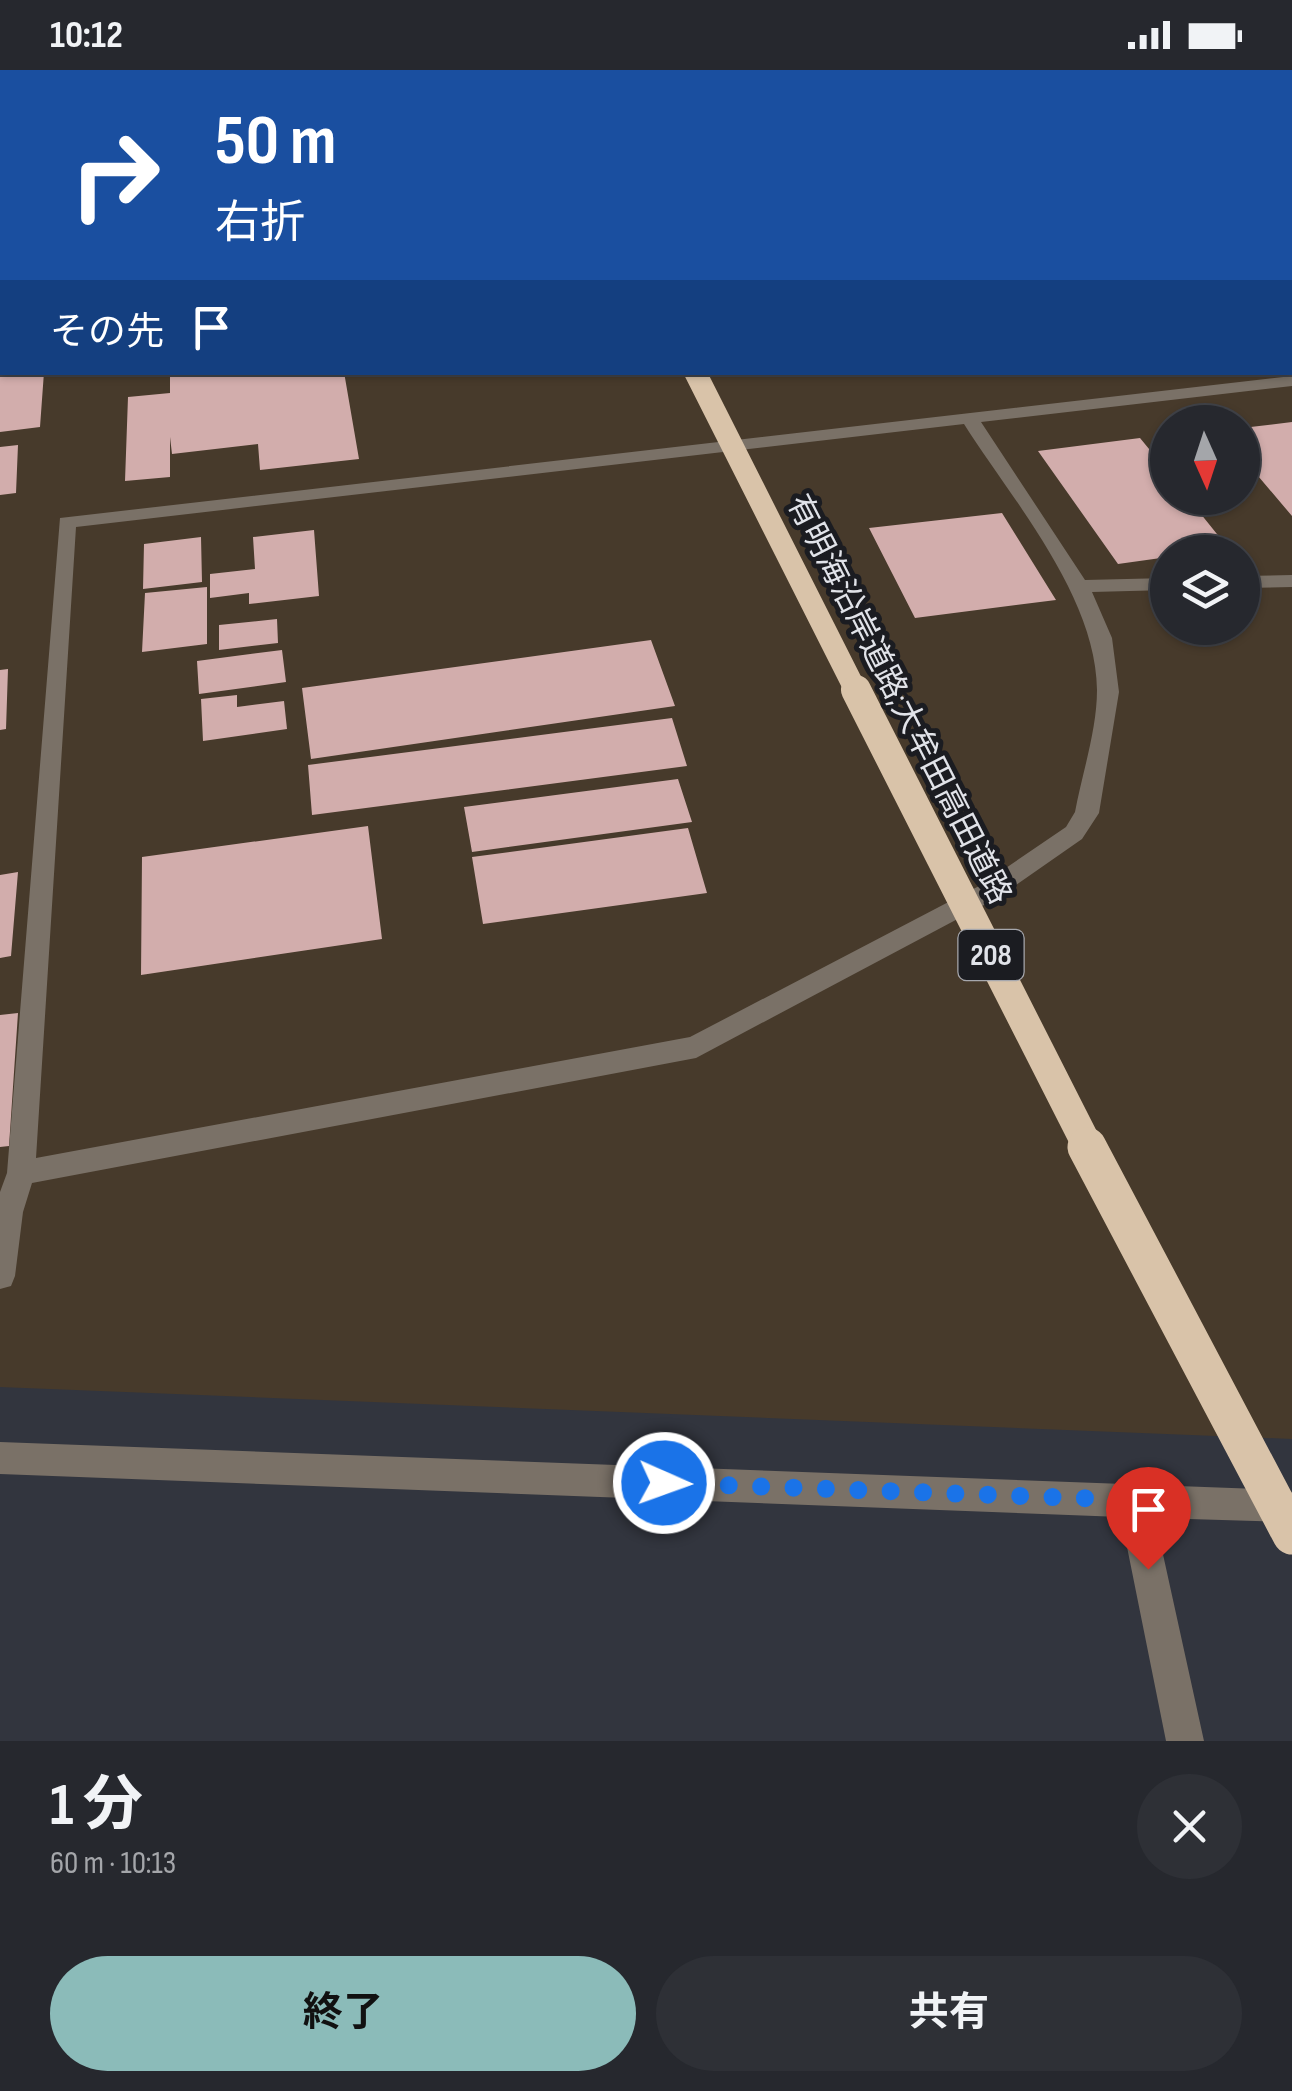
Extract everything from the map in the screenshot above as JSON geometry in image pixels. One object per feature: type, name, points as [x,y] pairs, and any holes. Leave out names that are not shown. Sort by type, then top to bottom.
[{"type":"highway","name":"有明海沿岸道路;大牟田高田道路","points":[[697,375],[1093,1158],[1292,1535]]},
{"type":"street","points":[[0,1276],[8,1212],[21,1173],[67,522],[1292,382]]},
{"type":"street","points":[[21,1173],[696,1047],[990,891],[1074,833],[1087,813],[1108,692],[1100,638],[1079,586],[969,418]]},
{"type":"street","points":[[1260,581],[1292,580]]},
{"type":"street","points":[[1079,586],[1150,584]]},
{"type":"street","points":[[0,1458],[1292,1508]]},
{"type":"street","points":[[1134,1500],[1185,1741]]},
{"type":"shaded area","points":[[0,375],[1292,375],[1292,1439],[0,1387]]},
{"type":"building","points":[[0,375],[44,375],[40,427],[0,432]]},
{"type":"building","points":[[170,375],[345,375],[359,459],[260,470],[258,444],[172,454],[170,437],[170,477],[125,481],[128,397],[170,393]]},
{"type":"building","points":[[1292,422],[1292,516],[1260,478],[1260,426]]},
{"type":"building","points":[[1140,438],[1150,450],[1150,515],[1202,515],[1218,535],[1150,535],[1150,560],[1118,564],[1038,451]]},
{"type":"building","points":[[18,445],[16,493],[0,495],[0,447]]},
{"type":"building","points":[[1002,513],[1056,600],[915,618],[869,528]]},
{"type":"building","points":[[314,530],[319,596],[249,604],[249,593],[210,598],[210,574],[255,569],[253,537]]},
{"type":"building","points":[[201,537],[202,582],[143,589],[144,544]]},
{"type":"building","points":[[207,587],[207,644],[142,652],[145,593]]},
{"type":"building","points":[[277,619],[278,643],[219,650],[219,625]]},
{"type":"building","points":[[651,640],[675,706],[311,759],[302,688]]},
{"type":"building","points":[[282,650],[286,682],[199,694],[197,661]]},
{"type":"building","points":[[8,669],[6,729],[0,730],[0,670]]},
{"type":"building","points":[[237,695],[237,707],[284,701],[287,729],[203,741],[201,699]]},
{"type":"building","points":[[672,718],[687,766],[312,815],[308,765]]},
{"type":"building","points":[[678,779],[692,822],[472,852],[464,807]]},
{"type":"building","points":[[368,826],[382,939],[141,975],[142,857]]},
{"type":"building","points":[[688,828],[707,893],[483,924],[472,857]]},
{"type":"building","points":[[18,872],[11,956],[0,958],[0,875]]},
{"type":"building","points":[[18,1013],[9,1146],[0,1147],[0,1015]]},
{"type":"route","points":[[664,1483],[1134,1500],[1148,1569]]}]
